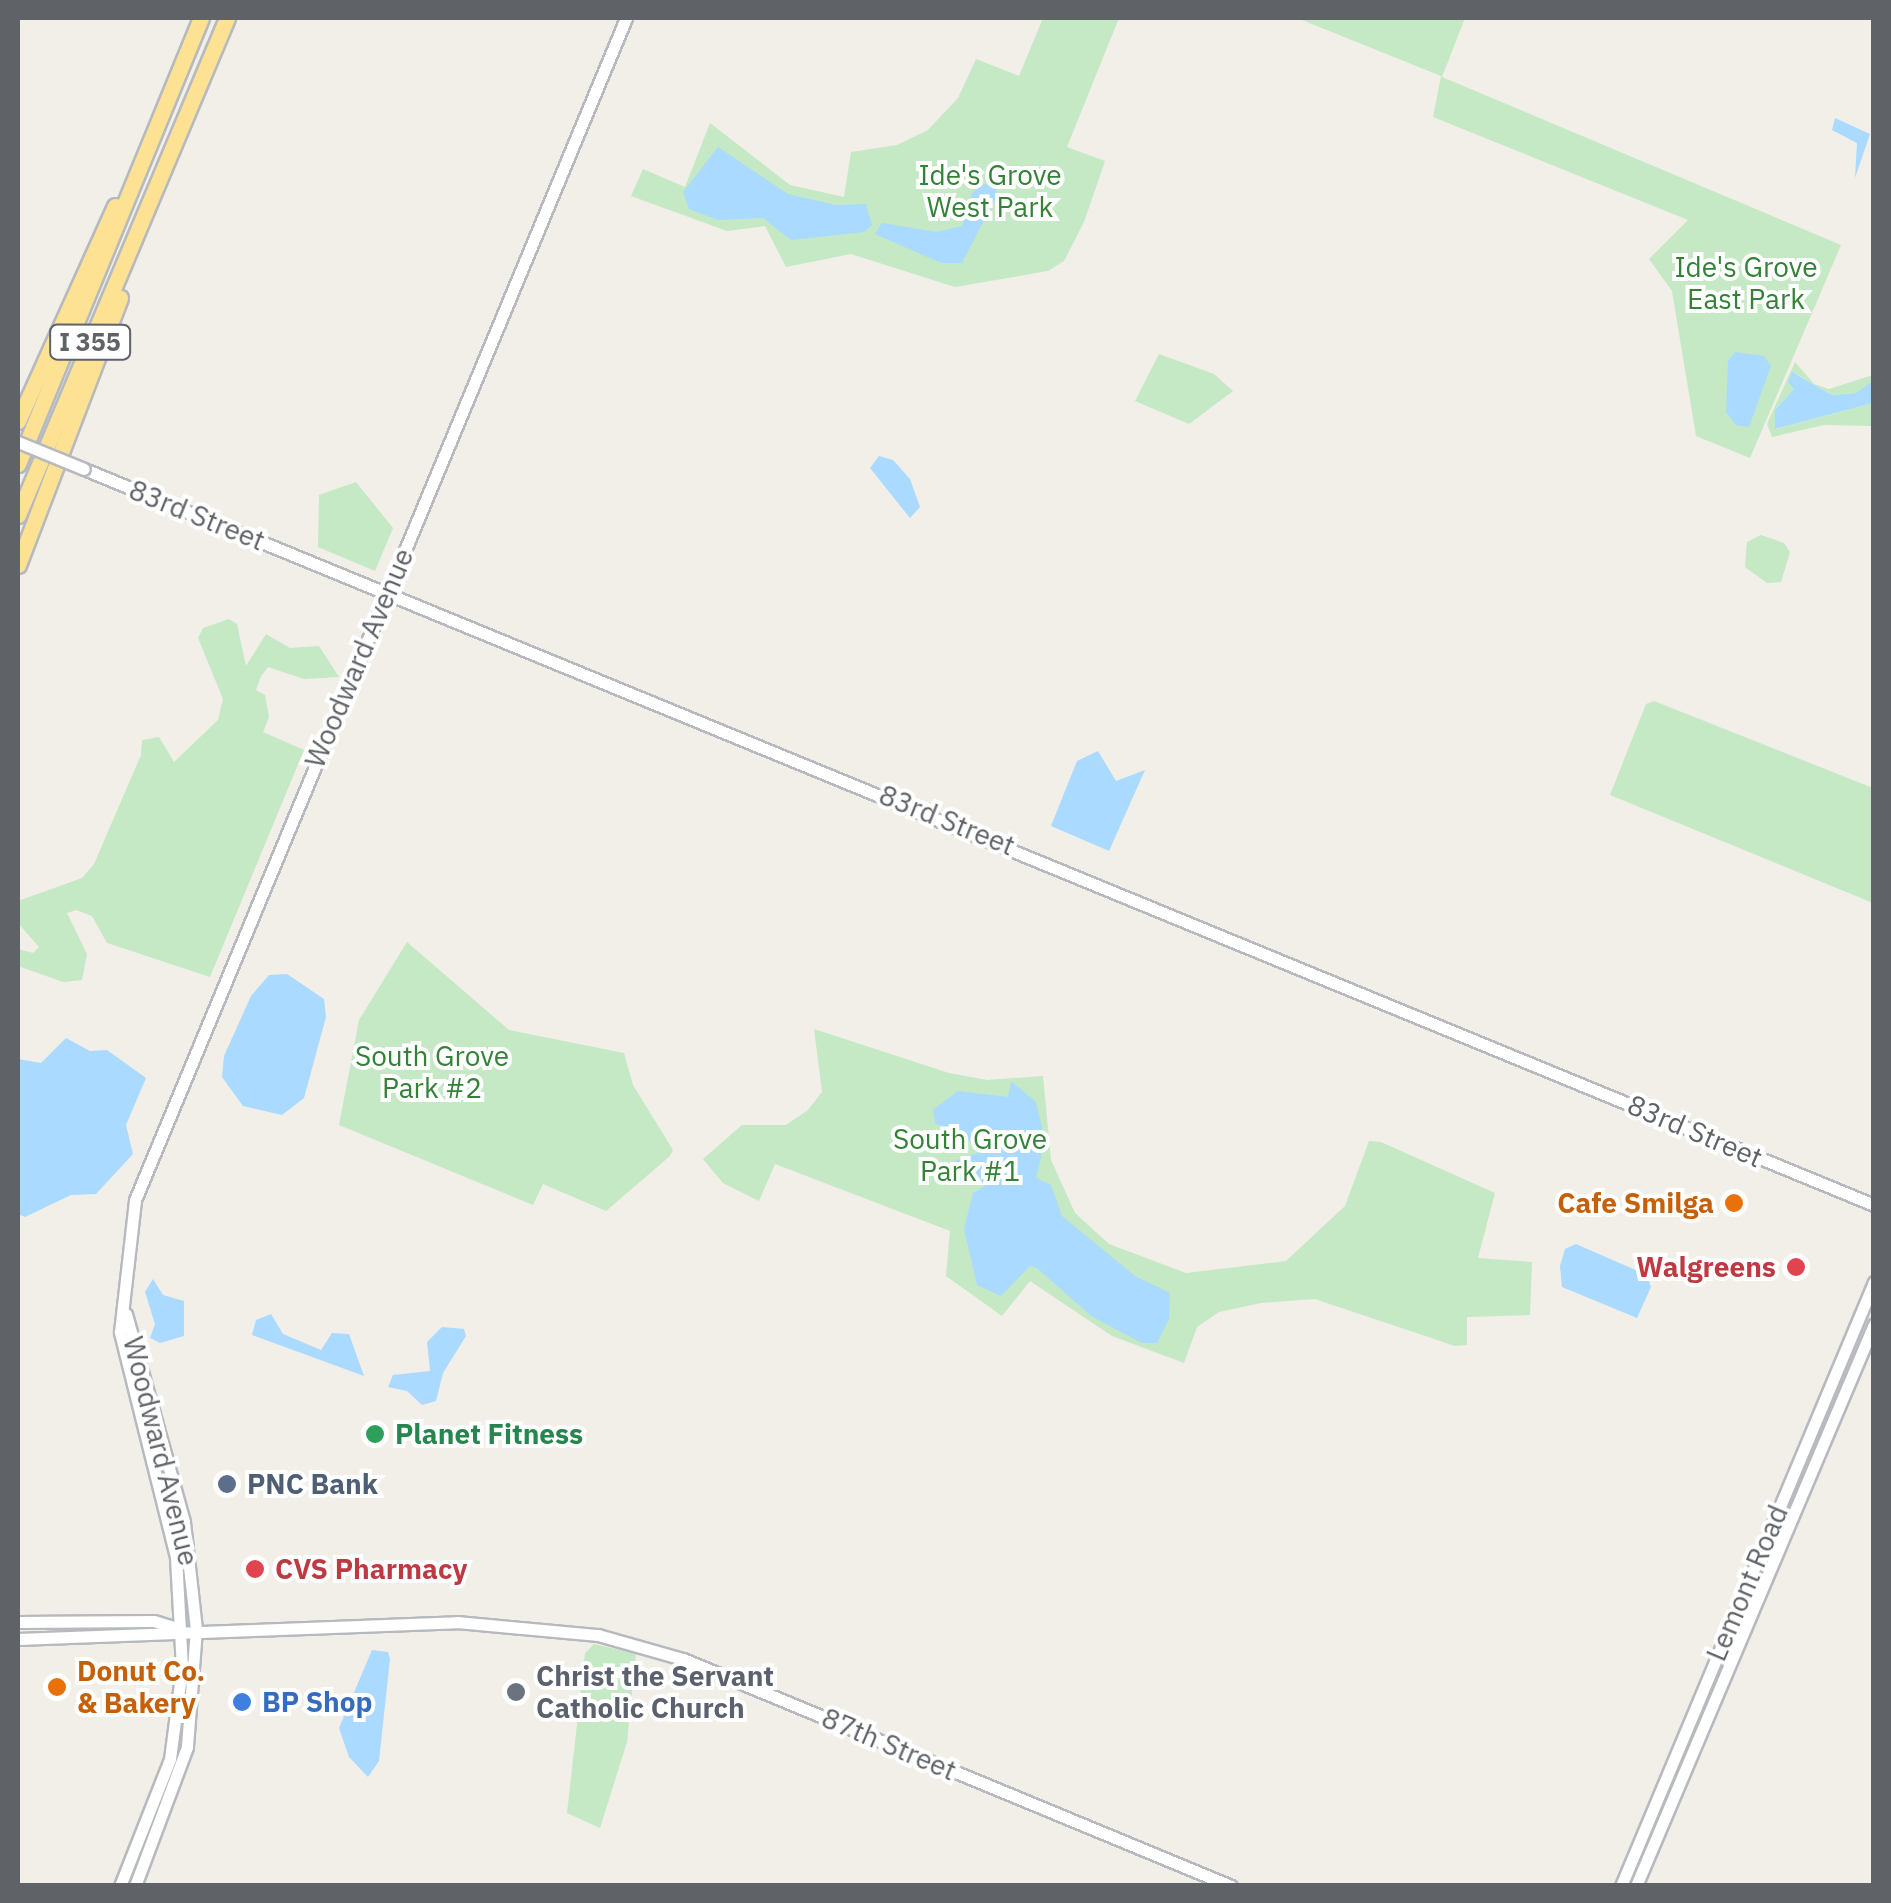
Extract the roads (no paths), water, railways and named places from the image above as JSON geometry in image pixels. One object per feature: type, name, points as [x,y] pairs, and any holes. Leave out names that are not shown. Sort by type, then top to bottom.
[{"type":"highway","name":"I 355","points":[[18,464],[201,18]]},
{"type":"highway","name":"I 355","points":[[18,515],[227,18]]},
{"type":"highway","points":[[18,421],[102,228],[148,145]]},
{"type":"highway","points":[[18,565],[164,170]]},
{"type":"main road","name":"Woodward Avenue","points":[[120,1886],[170,1760],[182,1690],[181,1629],[168,1518],[122,1355],[125,1250],[141,1183],[626,18]]},
{"type":"main road","name":"83rd Street","points":[[18,442],[1874,1205]]},
{"type":"main road","name":"Lemont Road","points":[[1621,1886],[1874,1282]]},
{"type":"main road","name":"Woodward Avenue","points":[[124,1306],[184,1522],[196,1629],[187,1747],[134,1886]]},
{"type":"main road","name":"Lemont Road","points":[[1636,1886],[1874,1324]]},
{"type":"main road","points":[[18,1622],[154,1621],[181,1629]]},
{"type":"main road","name":"87th Street","points":[[181,1629],[473,1622],[598,1635],[684,1659],[1231,1886]]},
{"type":"main road","points":[[18,1639],[156,1636],[181,1629]]},
{"type":"water","points":[[1835,118],[1870,134],[1855,178],[1857,143],[1832,130]]},
{"type":"water","points":[[718,147],[788,194],[836,205],[866,204],[872,225],[864,232],[791,240],[763,218],[718,220],[689,209],[683,192]]},
{"type":"water","points":[[984,184],[997,187],[996,197],[962,263],[941,263],[875,234],[882,223],[937,232],[962,226],[972,193]]},
{"type":"water","points":[[1735,352],[1764,356],[1771,366],[1749,427],[1736,425],[1726,412],[1728,361]]},
{"type":"water","points":[[1792,372],[1832,395],[1856,393],[1873,381],[1873,403],[1775,429],[1775,410],[1794,389],[1788,382]]},
{"type":"water","points":[[879,456],[893,460],[910,479],[920,507],[910,518],[870,468]]},
{"type":"water","points":[[1098,751],[1116,781],[1145,770],[1109,851],[1051,826],[1077,761]]},
{"type":"water","points":[[287,974],[324,999],[326,1017],[304,1098],[282,1115],[243,1106],[222,1077],[224,1056],[251,996],[269,975]]},
{"type":"water","points":[[66,1038],[90,1051],[107,1050],[146,1078],[126,1125],[133,1154],[96,1194],[71,1195],[25,1217],[18,1214],[18,1059],[41,1063]]},
{"type":"water","points":[[1011,1081],[1036,1102],[1045,1140],[1036,1178],[1051,1185],[1062,1216],[1135,1276],[1170,1293],[1169,1319],[1157,1343],[1142,1343],[1091,1316],[1037,1268],[1030,1266],[1001,1296],[977,1285],[964,1229],[973,1193],[990,1183],[952,1184],[939,1172],[943,1165],[986,1150],[935,1123],[933,1110],[958,1091],[1008,1097]]},
{"type":"water","points":[[1576,1244],[1647,1275],[1651,1287],[1637,1318],[1562,1287],[1560,1266],[1565,1249]]},
{"type":"water","points":[[153,1279],[163,1295],[184,1301],[184,1336],[160,1343],[150,1338],[155,1324],[145,1292]]},
{"type":"water","points":[[271,1314],[283,1334],[321,1350],[332,1333],[349,1334],[364,1376],[252,1335],[256,1320]]},
{"type":"water","points":[[442,1327],[464,1329],[466,1336],[443,1373],[436,1401],[422,1405],[407,1391],[388,1387],[393,1375],[430,1371],[427,1342]]},
{"type":"water","points":[[372,1650],[388,1652],[390,1659],[379,1761],[368,1777],[349,1757],[339,1728]]},
{"type":"place","name":"Cafe Smilga","points":[[1734,1203]]},
{"type":"place","name":"Walgreens","points":[[1796,1267]]},
{"type":"place","name":"Planet Fitness","points":[[375,1434]]},
{"type":"place","name":"PNC Bank","points":[[227,1484]]},
{"type":"place","name":"CVS Pharmacy","points":[[255,1569]]},
{"type":"place","name":"Donut Co. & Bakery","points":[[57,1687]]},
{"type":"place","name":"Christ the Servant Catholic Church","points":[[516,1692]]},
{"type":"place","name":"BP Shop","points":[[242,1702]]},
{"type":"park label","name":"Ide's Grove West Park","points":[[990,191]]},
{"type":"park label","name":"Ide's Grove East Park","points":[[1746,283]]},
{"type":"park label","name":"South Grove Park #2","points":[[432,1072]]},
{"type":"park label","name":"South Grove Park #1","points":[[970,1155]]}]
